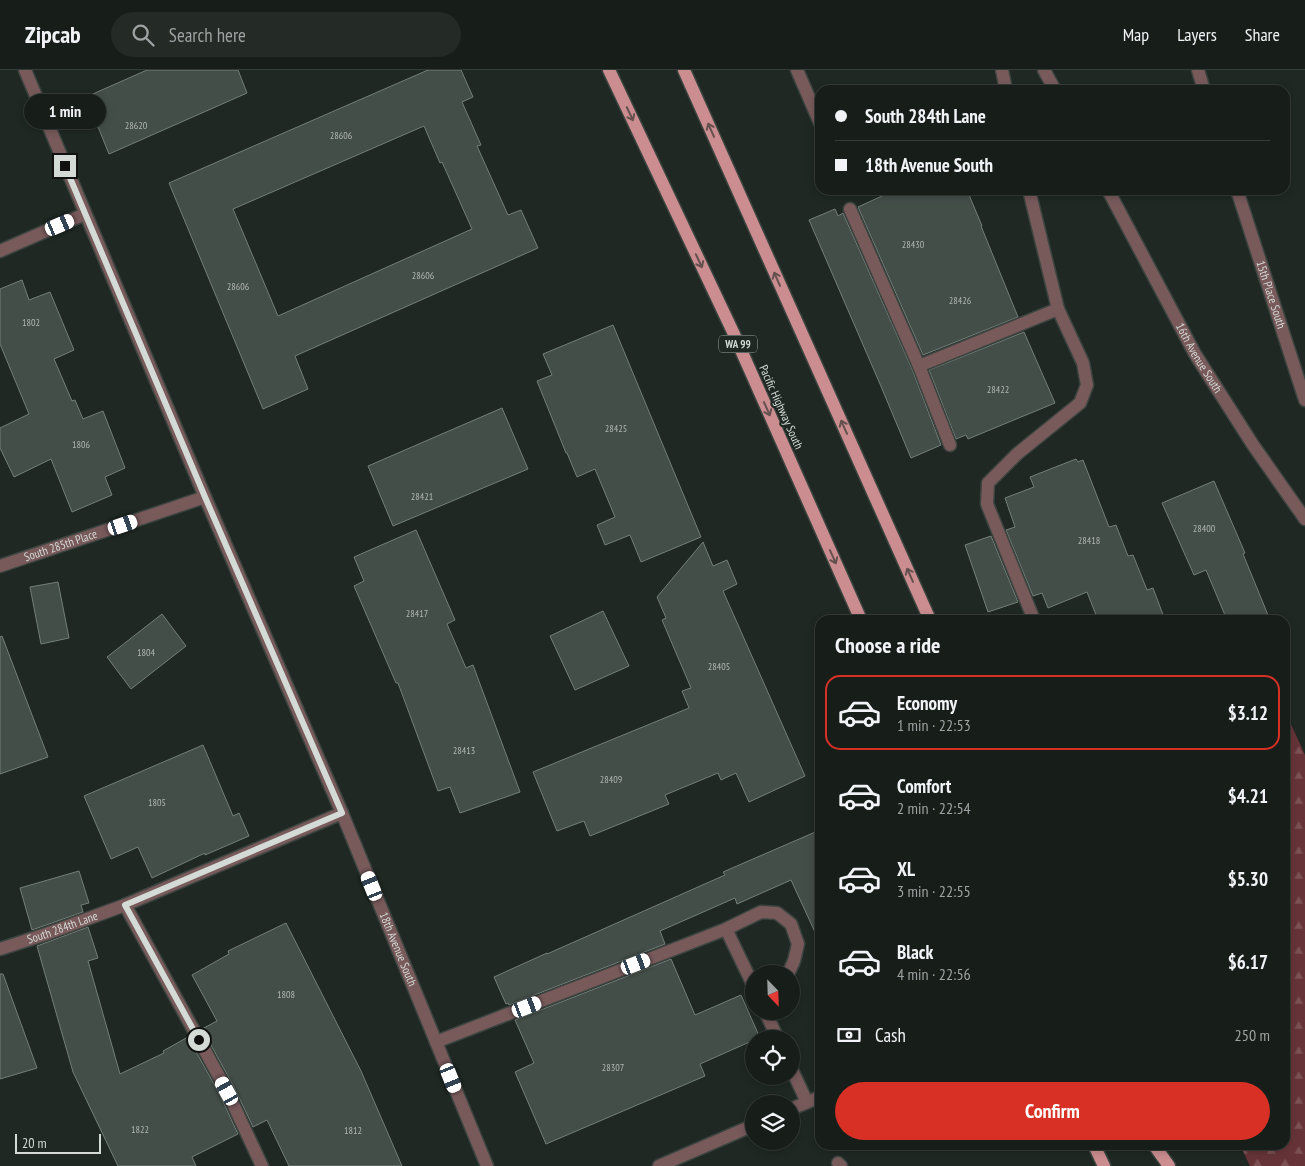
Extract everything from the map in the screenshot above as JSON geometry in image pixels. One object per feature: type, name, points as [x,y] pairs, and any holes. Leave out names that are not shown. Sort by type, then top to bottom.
[{"type":"main road","name":"Pacific Highway South","points":[[609,70],[733,332],[859,615]]},
{"type":"main road","points":[[684,70],[928,615]]},
{"type":"main road","points":[[1096,1150],[1104,1166]]},
{"type":"main road","points":[[1158,1150],[1169,1166]]},
{"type":"main road","points":[[1166,1150],[1173,1166]]},
{"type":"street","name":"18th Avenue South","points":[[25,70],[205,497],[342,813],[487,1166]]},
{"type":"street","points":[[797,70],[815,111]]},
{"type":"street","points":[[1002,70],[1005,85]]},
{"type":"street","points":[[1044,70],[1052,85]]},
{"type":"street","points":[[1198,70],[1202,85]]},
{"type":"street","points":[[1030,195],[1058,309],[1083,362],[1087,386],[1080,403],[1017,454],[988,483],[987,504],[1032,615]]},
{"type":"street","name":"16th Avenue South","points":[[1111,195],[1195,354],[1253,446],[1305,519]]},
{"type":"street","name":"15th Place South","points":[[1239,195],[1305,400]]},
{"type":"street","points":[[850,208],[919,366],[950,445]]},
{"type":"street","points":[[0,251],[85,214]]},
{"type":"street","points":[[919,366],[1058,309]]},
{"type":"street","name":"South 285th Place","points":[[0,566],[205,497]]},
{"type":"street","name":"South 284th Lane","points":[[0,949],[125,905],[342,813]]},
{"type":"street","points":[[125,905],[227,1091],[262,1166]]},
{"type":"street","points":[[436,1042],[726,929],[761,912],[777,913],[791,924],[798,944],[792,965]]},
{"type":"street","points":[[726,929],[745,968]]},
{"type":"street","points":[[799,1085],[807,1102]]},
{"type":"street","points":[[800,1105],[815,1099]]},
{"type":"street","points":[[659,1166],[745,1129]]},
{"type":"green space","points":[[1290,722],[1305,755],[1305,1166],[1250,1166],[1242,1150],[1290,1150]]},
{"type":"building","points":[[147,70],[238,70],[247,93],[109,154],[86,97]]},
{"type":"building","points":[[428,70],[461,70],[473,97],[462,102],[481,145],[477,146],[508,215],[521,210],[538,248],[295,356],[308,389],[263,409],[169,183]],"holes":[[[424,126],[440,163],[442,162],[472,229],[278,316],[233,209]]]},
{"type":"building","points":[[884,195],[969,195],[1018,317],[923,355],[858,207]]},
{"type":"building","points":[[835,209],[838,216],[843,213],[912,369],[941,445],[911,458],[809,220]]},
{"type":"building","points":[[22,280],[29,300],[50,292],[74,350],[54,359],[72,401],[75,400],[83,419],[103,411],[125,468],[105,477],[112,495],[72,512],[51,459],[14,477],[0,448],[0,428],[29,414],[0,344],[0,289]]},
{"type":"building","points":[[613,325],[701,537],[641,562],[630,535],[605,545],[597,525],[615,517],[595,469],[577,477],[537,381],[552,375],[543,354]]},
{"type":"building","points":[[1024,332],[1055,403],[968,439],[966,435],[956,439],[929,370]]},
{"type":"building","points":[[502,408],[528,469],[393,526],[368,466]]},
{"type":"building","points":[[1076,459],[1078,462],[1083,460],[1109,527],[1116,525],[1128,556],[1133,555],[1147,590],[1153,588],[1163,615],[1096,615],[1087,592],[1048,608],[1042,593],[1033,596],[1006,530],[1015,527],[1005,498],[1034,487],[1030,477]]},
{"type":"building","points":[[1214,481],[1245,553],[1243,554],[1268,615],[1225,615],[1206,570],[1194,575],[1162,503]]},
{"type":"building","points":[[416,530],[455,620],[447,624],[466,668],[473,665],[520,792],[460,813],[450,787],[438,791],[398,683],[396,683],[354,586],[364,581],[354,557]]},
{"type":"building","points":[[991,536],[1018,602],[988,612],[965,545]]},
{"type":"building","points":[[703,542],[713,566],[727,560],[737,584],[723,591],[805,776],[749,802],[736,773],[721,780],[718,773],[665,795],[669,804],[590,836],[584,821],[557,831],[533,772],[689,708],[682,691],[691,688],[662,620],[666,618],[657,597]]},
{"type":"building","points":[[58,582],[69,638],[41,644],[30,587]]},
{"type":"building","points":[[603,611],[629,666],[575,690],[550,636]]},
{"type":"building","points":[[162,614],[186,646],[131,689],[107,657]]},
{"type":"building","points":[[2,636],[48,757],[0,774],[0,637]]},
{"type":"building","points":[[203,745],[233,816],[239,813],[249,836],[205,855],[205,853],[152,878],[138,847],[111,859],[84,796]]},
{"type":"building","points":[[815,832],[815,932],[791,880],[737,904],[735,898],[660,931],[665,944],[509,1005],[508,1003],[506,1004],[494,977],[725,875],[723,872]]},
{"type":"building","points":[[79,871],[89,903],[81,905],[83,912],[32,930],[20,888]]},
{"type":"building","points":[[286,923],[361,1071],[402,1166],[289,1166],[267,1120],[253,1127],[234,1087],[202,1029],[217,1021],[192,975],[229,954],[228,951]]},
{"type":"building","points":[[88,927],[98,958],[88,961],[120,1074],[164,1053],[163,1051],[188,1037],[220,1095],[238,1134],[192,1157],[196,1166],[118,1166],[73,1072],[37,946]]},
{"type":"building","points":[[671,959],[695,1015],[741,995],[745,1004],[745,1020],[752,1020],[756,1030],[745,1030],[745,1044],[700,1064],[705,1076],[546,1144],[515,1072],[534,1063],[515,1020]]},
{"type":"building","points":[[0,974],[3,974],[37,1068],[0,1079]]},
{"type":"route","points":[[65,166],[205,497],[342,813],[125,905],[199,1040]]}]
